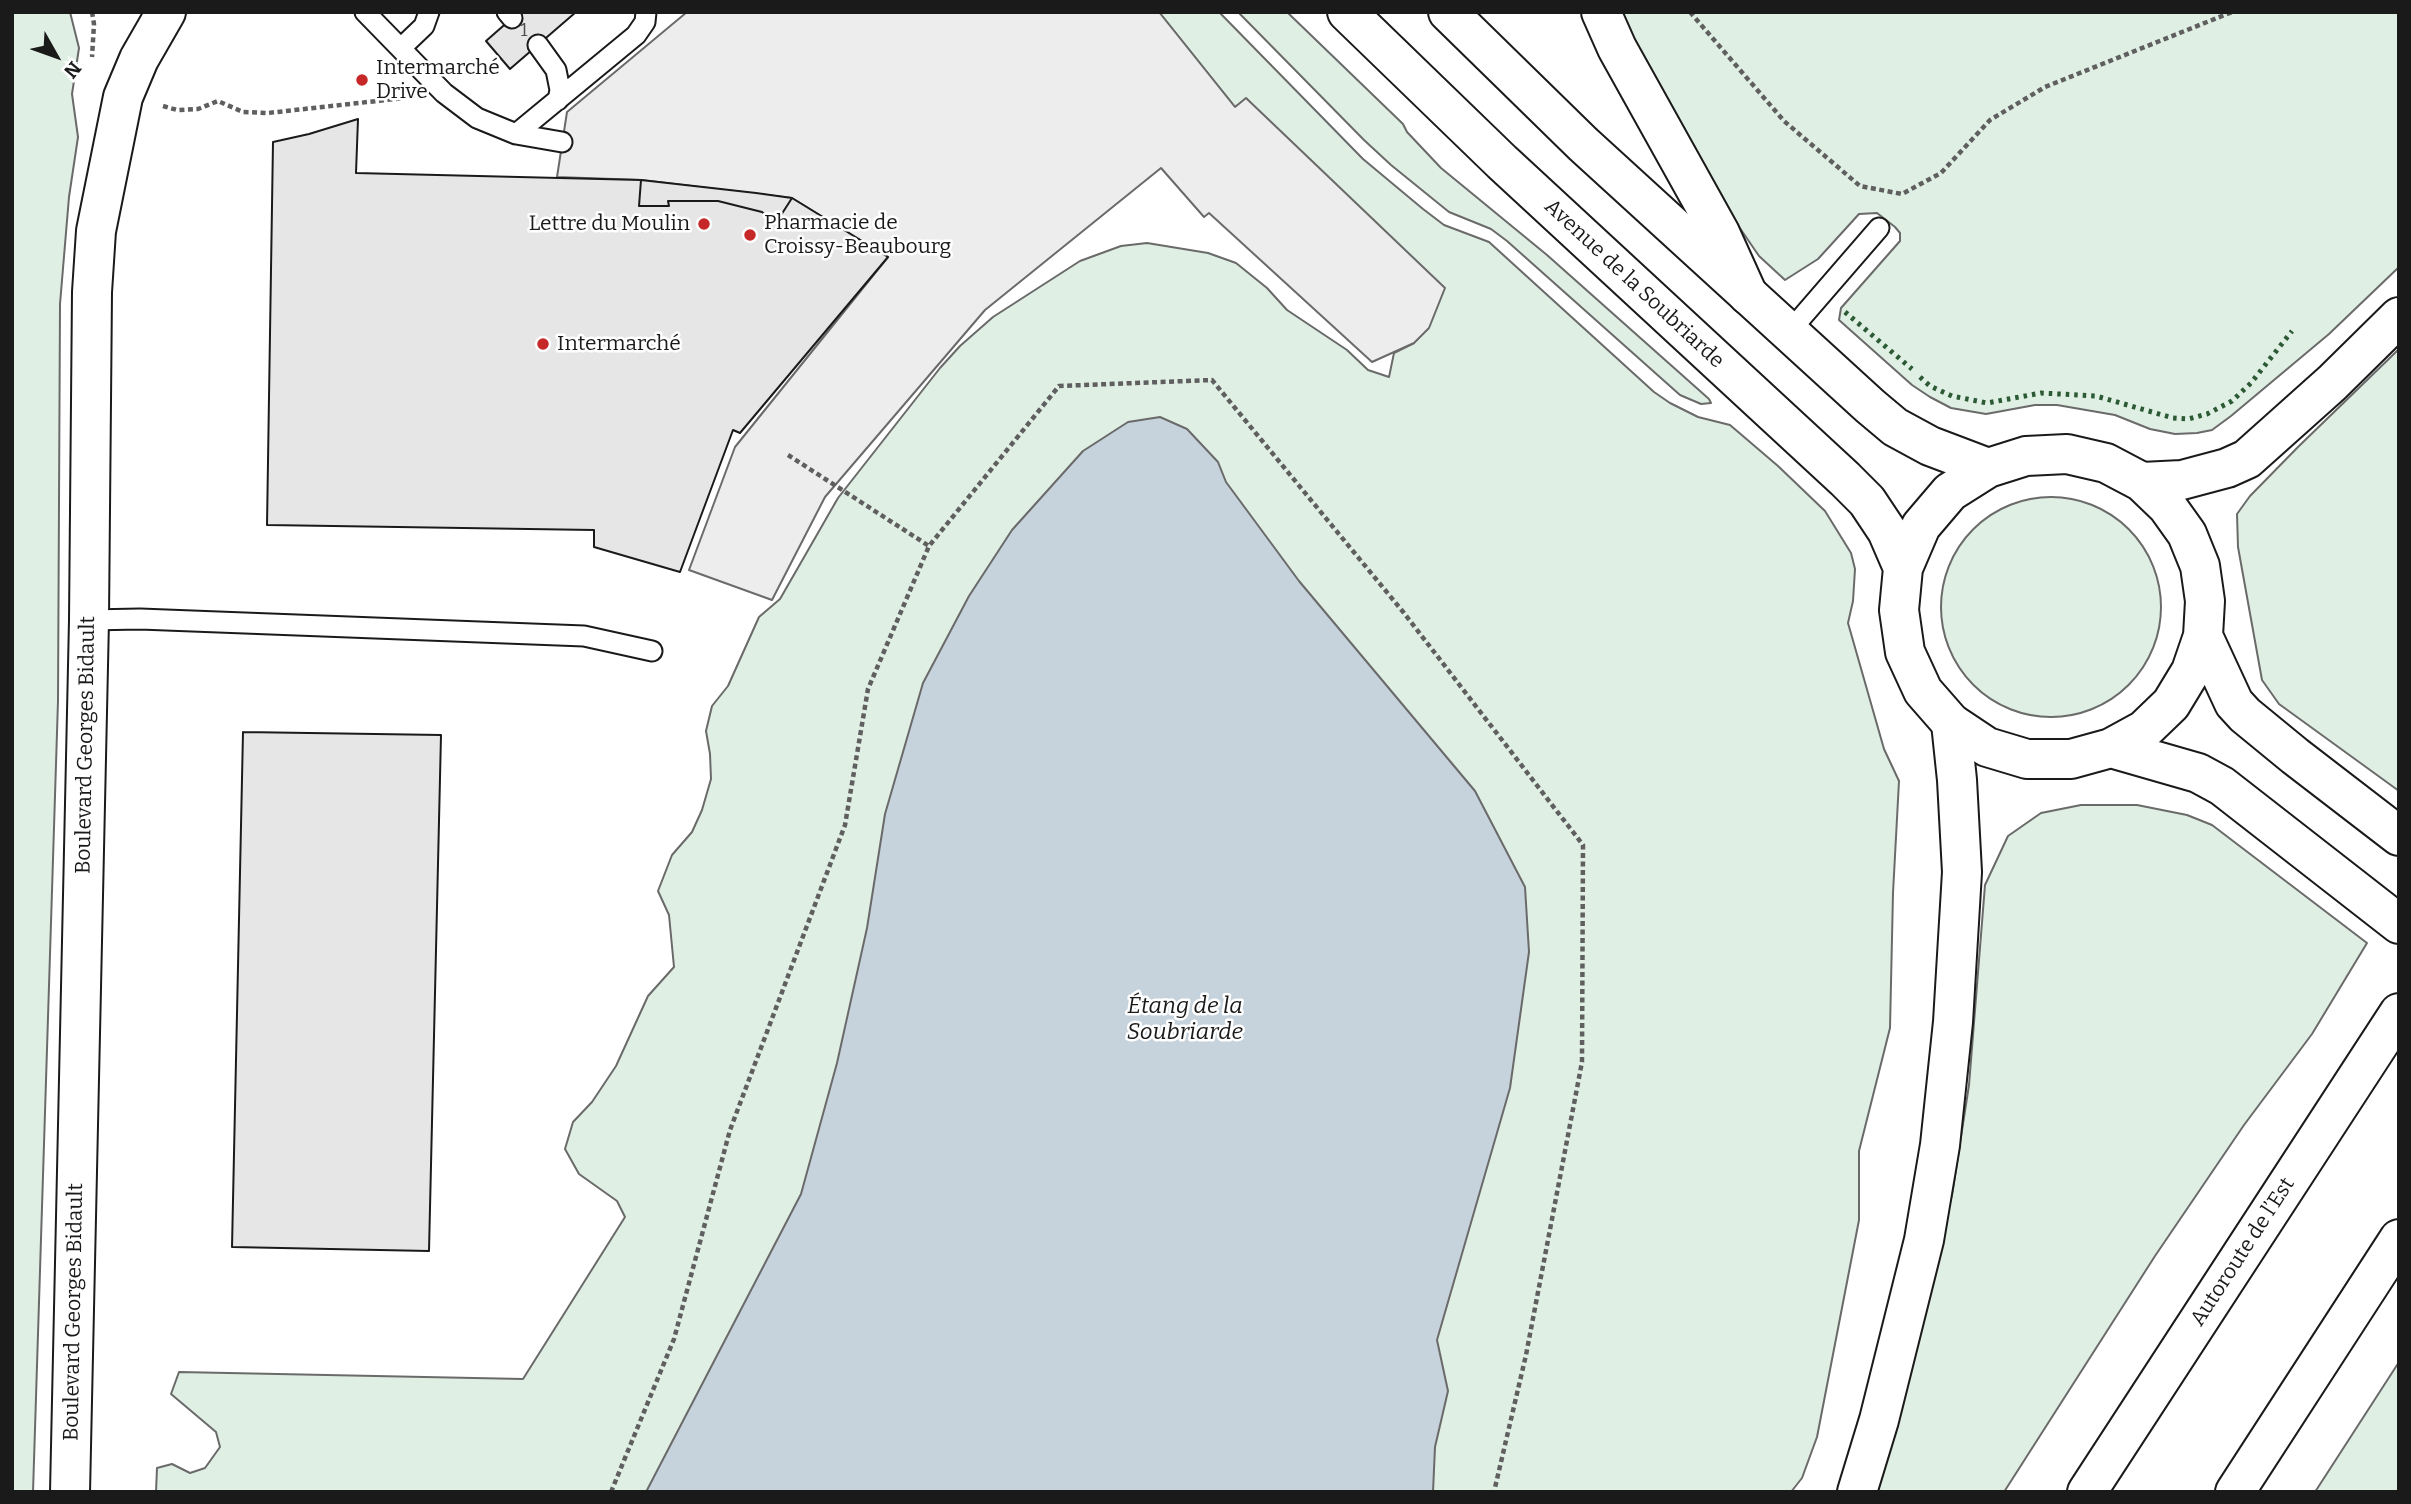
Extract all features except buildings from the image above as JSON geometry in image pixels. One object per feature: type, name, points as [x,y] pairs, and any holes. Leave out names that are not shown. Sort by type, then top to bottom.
[{"type":"main road","name":"Boulevard Georges Bidault","points":[[70,1492],[89,620],[92,292],[96,230],[123,97],[139,59],[166,12]]},
{"type":"main road","name":"Avenue de la Soubriarde","points":[[1347,12],[1502,162],[1845,479],[1867,501],[1886,531],[1903,568]]},
{"type":"main road","points":[[1448,12],[1583,144],[1895,426],[1930,446],[1988,468]]},
{"type":"main road","points":[[1601,12],[1617,48],[1720,233],[1748,295]]},
{"type":"main road","points":[[2141,482],[2182,480],[2227,468],[2247,459],[2332,383],[2399,317]]},
{"type":"main road","points":[[2067,454],[2106,463],[2141,482],[2167,506],[2187,534],[2200,566],[2205,601],[2203,636],[2191,671],[2171,704],[2144,730],[2111,748],[2071,760],[2027,759],[1987,747],[1951,723],[1923,691],[1905,652],[1899,610],[1903,568],[1922,526],[1950,492],[1988,468],[2026,456],[2067,454]]},
{"type":"main road","points":[[2203,636],[2226,688],[2245,715],[2399,836]]},
{"type":"main road","points":[[1857,1492],[1879,1420],[1924,1240],[1940,1145],[1953,1022],[1962,873],[1951,723]]},
{"type":"main road","points":[[2111,748],[2198,773],[2222,786],[2392,919]]},
{"type":"main road","name":"Autoroute de l’Est","points":[[2087,1492],[2399,1013]]},
{"type":"main road","points":[[2235,1492],[2399,1239]]},
{"type":"lane","points":[[365,12],[444,93],[477,118],[516,134],[562,142]]},
{"type":"lane","points":[[401,48],[427,19],[439,12]]},
{"type":"lane","points":[[516,134],[636,35],[645,22],[646,12]]},
{"type":"lane","points":[[538,45],[556,70],[560,90],[558,100]]},
{"type":"lane","points":[[1789,332],[1879,228]]},
{"type":"lane","points":[[89,620],[140,619],[584,636],[652,651]]},
{"type":"path","points":[[1690,12],[1794,129],[1860,186],[1902,194],[1941,173],[1990,120],[2045,87],[2232,12]]},
{"type":"path","points":[[177,110],[198,109],[218,101],[243,112],[268,113],[444,93]]},
{"type":"path","points":[[611,1492],[674,1339],[730,1130],[845,825],[868,689],[929,546],[1059,386],[1212,380],[1404,613],[1583,845],[1582,1062],[1526,1355],[1494,1492]]},
{"type":"path","points":[[788,455],[929,546]]},
{"type":"green space","points":[[12,12],[70,12],[79,48],[72,94],[78,137],[69,197],[60,304],[58,701],[33,1492],[12,1492]]},
{"type":"green space","points":[[1159,12],[1219,12],[1363,159],[1423,209],[1444,225],[1489,242],[1654,392],[1698,417],[1730,425],[1778,466],[1825,511],[1851,553],[1855,569],[1853,601],[1848,623],[1884,749],[1899,781],[1890,1028],[1859,1151],[1859,1220],[1817,1437],[1802,1478],[1791,1492],[156,1492],[157,1468],[172,1464],[190,1473],[205,1468],[220,1447],[216,1432],[171,1394],[179,1372],[523,1379],[625,1217],[617,1201],[579,1174],[565,1149],[573,1122],[592,1102],[616,1066],[648,996],[674,967],[669,915],[658,891],[672,855],[692,832],[702,810],[711,779],[706,731],[712,706],[728,686],[759,617],[780,599],[838,498],[960,346],[993,317],[1080,261],[1121,246],[1147,243],[1208,253],[1236,263],[1267,288],[1287,310],[1347,350],[1368,370],[1389,377],[1394,353],[1414,343],[1247,99],[1235,107]]},
{"type":"green space","points":[[1238,12],[1287,12],[1403,124],[1407,132],[1441,168],[1547,255],[1711,403],[1701,404],[1680,395],[1507,241],[1491,229],[1449,212],[1391,165]]},
{"type":"green space","points":[[1617,12],[2399,12],[2399,267],[2329,334],[2212,430],[2175,434],[2150,429],[2115,415],[2057,405],[2035,405],[1986,414],[1951,408],[1912,385],[1839,320],[1841,308],[1900,241],[1900,233],[1895,227],[1877,213],[1859,214],[1818,259],[1785,280],[1759,256],[1735,221]]},
{"type":"green space","points":[[2399,349],[2399,791],[2279,704],[2262,680],[2238,547],[2237,514],[2250,496],[2298,447]]},
{"type":"green space","points":[[2062,497],[2093,505],[2112,515],[2129,529],[2143,546],[2153,565],[2159,585],[2159,629],[2153,649],[2143,668],[2129,685],[2112,699],[2083,713],[2040,717],[2019,713],[1999,704],[1981,692],[1966,677],[1945,639],[1941,596],[1945,575],[1954,555],[1966,537],[1981,522],[2019,501]]},
{"type":"green space","points":[[2081,805],[2137,805],[2187,815],[2212,825],[2367,943],[2312,1034],[2244,1125],[2155,1256],[2004,1492],[1877,1492],[1952,1195],[1969,1085],[1985,885],[2008,836],[2041,813]]},
{"type":"green space","points":[[2399,1362],[2399,1492],[2315,1492]]},
{"type":"shaded area","points":[[687,12],[1159,12],[1235,107],[1246,98],[1445,288],[1429,328],[1414,343],[1372,362],[1209,213],[1204,217],[1161,168],[985,310],[825,497],[772,600],[689,570],[735,447],[888,257],[792,198],[641,180],[557,177],[567,112]]},
{"type":"water","name":"Étang de la Soubriarde","points":[[1160,417],[1187,429],[1218,462],[1226,482],[1299,581],[1475,791],[1525,887],[1529,952],[1510,1088],[1437,1340],[1448,1391],[1435,1447],[1433,1492],[646,1492],[801,1194],[837,1063],[867,928],[885,814],[923,683],[969,596],[1012,530],[1083,451],[1128,422]]},
{"type":"hedge","points":[[1845,312],[1912,369]]},
{"type":"hedge","points":[[1920,377],[1930,386],[1952,396],[1987,403],[2041,393],[2096,396],[2173,418],[2188,419],[2207,414],[2232,401],[2251,383],[2292,331]]},
{"type":"place","name":"Intermarché Drive","points":[[362,80]]},
{"type":"place","name":"Lettre du Moulin","points":[[704,224]]},
{"type":"place","name":"Pharmacie de Croissy-Beaubourg","points":[[750,235]]},
{"type":"place","name":"Intermarché","points":[[543,344]]}]
